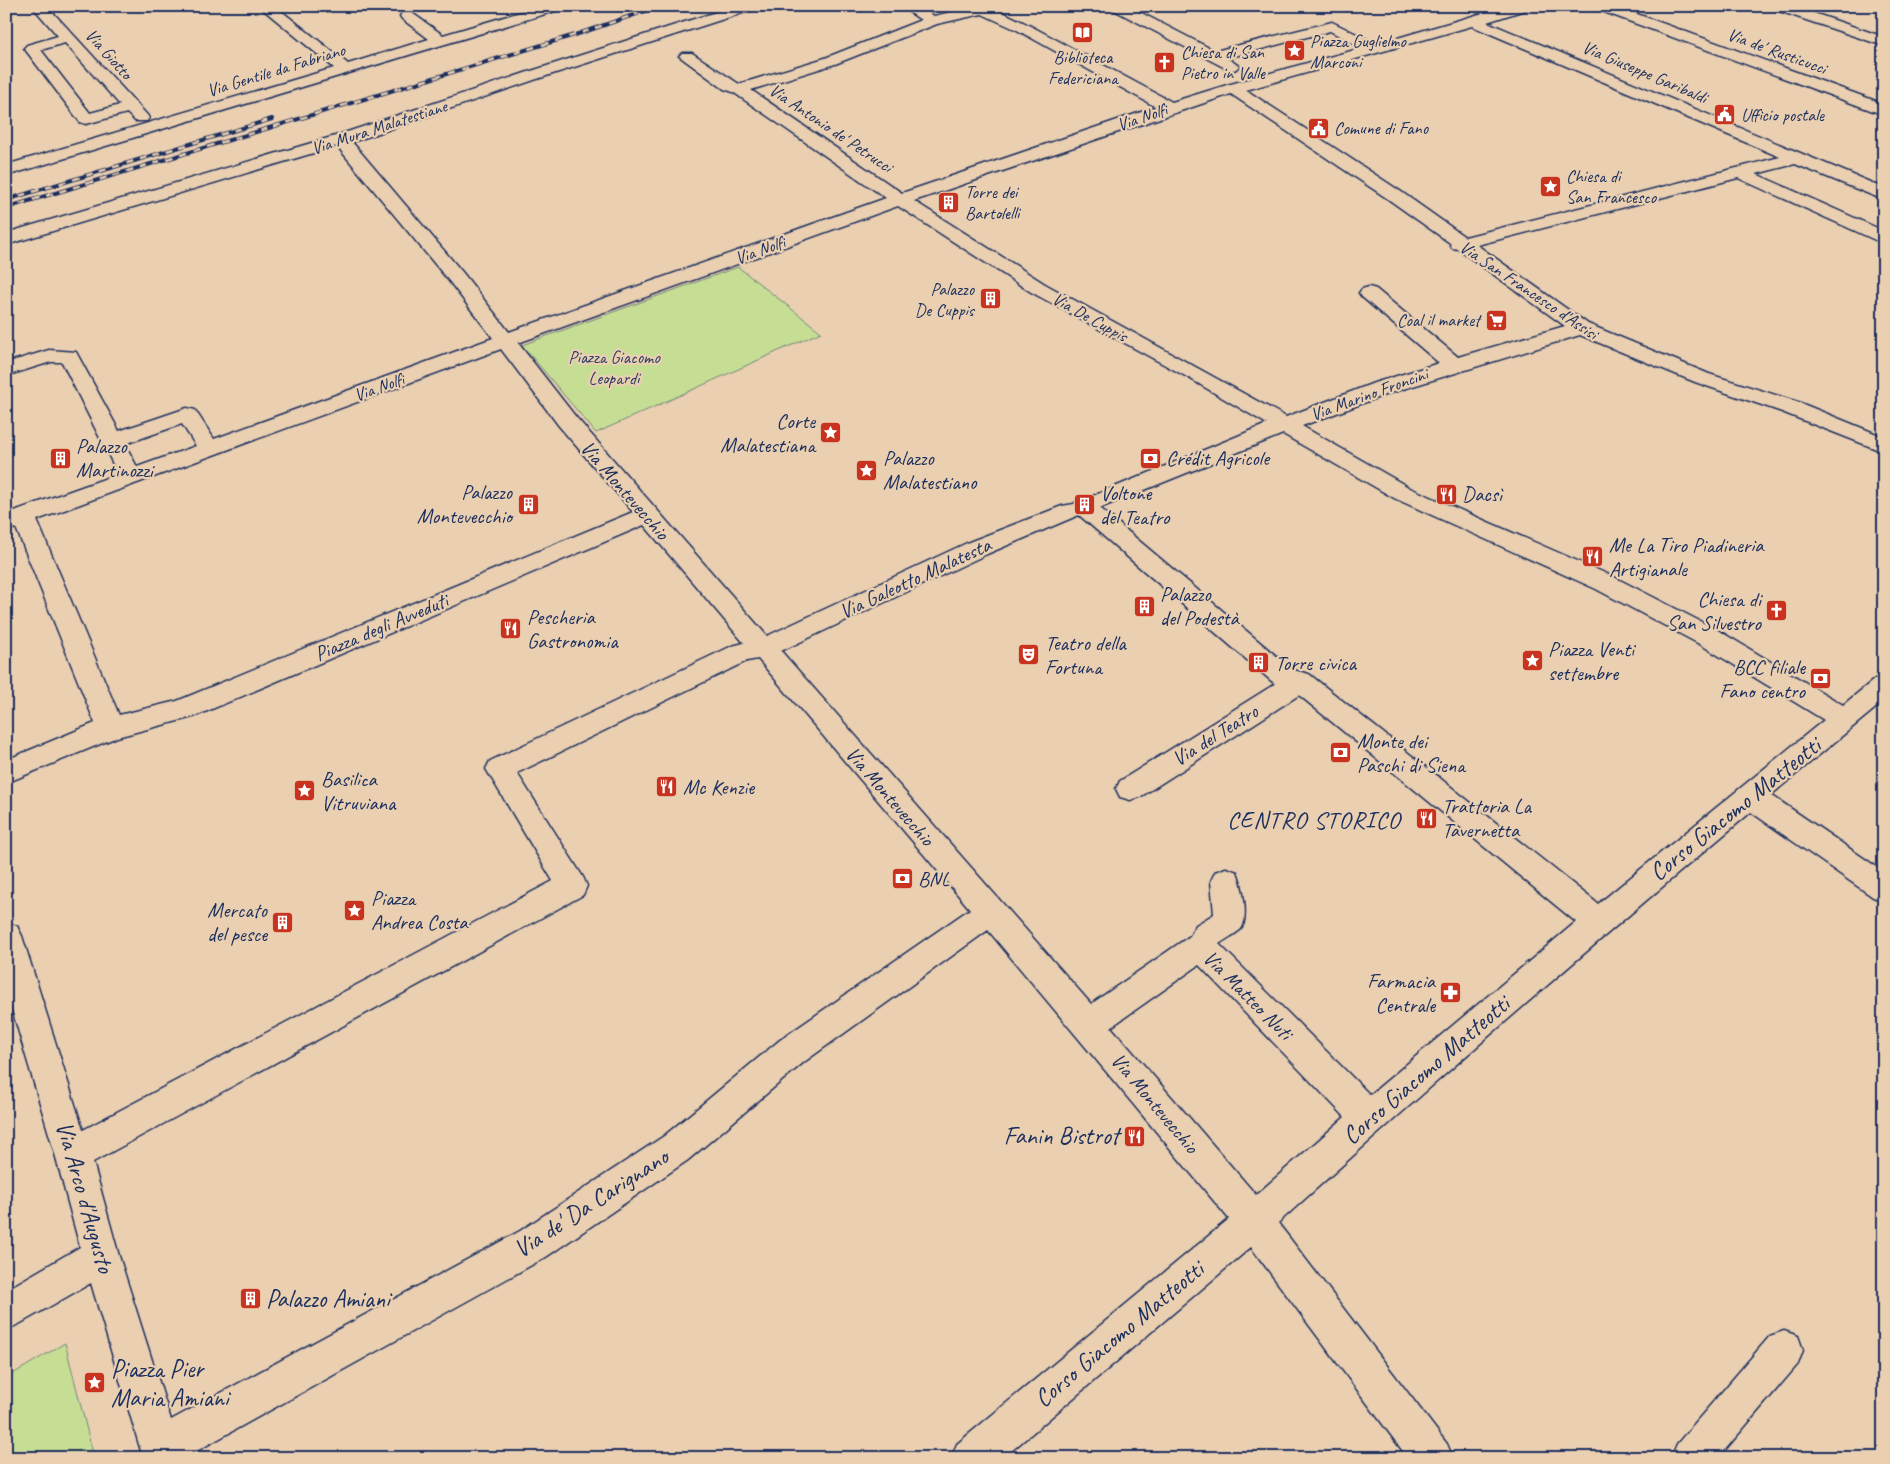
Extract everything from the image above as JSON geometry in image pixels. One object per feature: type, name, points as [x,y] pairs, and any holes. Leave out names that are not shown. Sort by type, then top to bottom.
[{"type":"street","name":"Via Giotto","points":[[39,6],[150,128]]},
{"type":"street","points":[[266,6],[346,70]]},
{"type":"street","name":"Via Gentile da Fabriano","points":[[6,171],[557,6]]},
{"type":"street","name":"Via Mura Malatestiane","points":[[6,240],[341,140],[531,76],[750,6]]},
{"type":"street","points":[[907,6],[932,21]]},
{"type":"street","points":[[1117,6],[1215,56],[1257,82]]},
{"type":"street","name":"Via Nolfi","points":[[15,519],[900,200],[1170,108],[1233,88],[1474,22],[1523,6]]},
{"type":"street","name":"Via de' Rusticucci","points":[[1601,6],[1884,110]]},
{"type":"street","points":[[1778,6],[1884,42]]},
{"type":"street","name":"Via Antonio de' Petrucci","points":[[739,89],[870,46],[883,39],[932,21],[984,9],[1022,27],[1170,108]]},
{"type":"street","points":[[407,16],[442,41]]},
{"type":"street","name":"Via Giuseppe Garibaldi","points":[[1474,22],[1884,195]]},
{"type":"street","points":[[1215,56],[1332,26],[1375,49]]},
{"type":"street","points":[[68,38],[32,48],[86,119],[130,107]]},
{"type":"street","name":"Via Antonio de' Petrucci","points":[[688,56],[900,200]]},
{"type":"street","name":"Via San Francesco d'Assisi","points":[[1233,88],[1394,195],[1459,244],[1581,328],[1702,378],[1790,407],[1884,445]]},
{"type":"street","name":"Via Montevecchio","points":[[341,140],[456,277],[566,421],[1088,1024],[1254,1222],[1433,1458]]},
{"type":"street","points":[[1459,244],[1797,158]]},
{"type":"street","points":[[1740,173],[1884,238]]},
{"type":"street","name":"Via De Cuppis","points":[[900,200],[1038,288],[1196,374],[1284,425]]},
{"type":"street","name":"Via Marino Froncini","points":[[1369,293],[1454,365]]},
{"type":"street","name":"Via Marino Froncini","points":[[1284,425],[1382,388],[1581,328]]},
{"type":"street","points":[[6,370],[49,356],[69,356],[131,477]]},
{"type":"street","points":[[112,441],[187,415],[209,449]]},
{"type":"street","points":[[1598,922],[1300,681],[1285,678],[1092,504],[1284,425],[1402,494],[1605,583],[1704,634],[1845,719]]},
{"type":"street","name":"Via Galeotto Malatesta","points":[[762,649],[978,548],[1092,504]]},
{"type":"street","name":"Piazza degli Avveduti","points":[[6,772],[112,728],[183,710],[647,515]]},
{"type":"street","points":[[15,519],[112,728]]},
{"type":"street","points":[[72,1154],[572,886],[500,769],[741,653],[762,649]]},
{"type":"street","name":"Via del Teatro","points":[[1130,789],[1300,681]]},
{"type":"street","name":"Corso Giacomo Matteotti","points":[[970,1458],[1254,1222],[1369,1118],[1598,922],[1884,686]]},
{"type":"street","points":[[1750,796],[1884,888]]},
{"type":"street","points":[[1200,946],[1207,935],[1230,920],[1226,881]]},
{"type":"street","name":"Via de' Da Carignano","points":[[162,1453],[532,1244],[676,1148],[792,1051],[990,912]]},
{"type":"street","name":"Via Arco d'Augusto","points":[[6,936],[162,1453]]},
{"type":"street","name":"Via Matteo Nuti","points":[[1088,1024],[1200,946],[1369,1118]]},
{"type":"street","points":[[6,1310],[101,1256]]},
{"type":"street","points":[[1691,1458],[1784,1350]]},
{"type":"green space","name":"Piazza Giacomo Leopardi","points":[[738,267],[821,332],[596,433],[522,345]]},
{"type":"green space","points":[[65,1343],[94,1458],[6,1458],[6,1378]]},
{"type":"railway","points":[[6,208],[578,34],[660,6]]},
{"type":"railway","points":[[6,200],[272,119]]},
{"type":"place","name":"Biblioteca Federiciana","points":[[1083,32]]},
{"type":"place","name":"Piazza Guglielmo Marconi","points":[[1294,51]]},
{"type":"place","name":"Chiesa di San Pietro in Valle","points":[[1165,62]]},
{"type":"place","name":"Ufficio postale","points":[[1725,115]]},
{"type":"place","name":"Comune di Fano","points":[[1318,128]]},
{"type":"place","name":"Chiesa di San Francesco","points":[[1550,186]]},
{"type":"place","name":"Torre dei Bartolelli","points":[[949,202]]},
{"type":"place","name":"Palazzo De Cuppis","points":[[990,299]]},
{"type":"place","name":"Coal il market","points":[[1496,320]]},
{"type":"place","name":"Corte Malatestiana","points":[[831,433]]},
{"type":"place","name":"Palazzo Martinozzi","points":[[60,458]]},
{"type":"place","name":"Crédit Agricole","points":[[1150,458]]},
{"type":"place","name":"Palazzo Malatestiano","points":[[867,470]]},
{"type":"place","name":"Dacsì","points":[[1446,494]]},
{"type":"place","name":"Palazzo Montevecchio","points":[[528,504]]},
{"type":"place","name":"Voltone del Teatro","points":[[1084,505]]},
{"type":"place","name":"Me La Tiro Piadineria Artigianale","points":[[1593,557]]},
{"type":"place","name":"Palazzo del Podestà","points":[[1144,606]]},
{"type":"place","name":"Chiesa di San Silvestro","points":[[1777,611]]},
{"type":"place","name":"Pescheria Gastronomia","points":[[511,629]]},
{"type":"place","name":"Teatro della Fortuna","points":[[1029,655]]},
{"type":"place","name":"Piazza Venti settembre","points":[[1532,661]]},
{"type":"place","name":"Torre civica","points":[[1259,663]]},
{"type":"place","name":"BCC filiale Fano centro","points":[[1821,679]]},
{"type":"place","name":"Monte dei Paschi di Siena","points":[[1341,753]]},
{"type":"place","name":"Mc Kenzie","points":[[667,787]]},
{"type":"place","name":"Basilica Vitruviana","points":[[305,791]]},
{"type":"place","name":"Trattoria La Tavernetta","points":[[1426,818]]},
{"type":"place","name":"BNL","points":[[902,879]]},
{"type":"place","name":"Piazza Andrea Costa","points":[[355,910]]},
{"type":"place","name":"Mercato del pesce","points":[[283,922]]},
{"type":"place","name":"Farmacia Centrale","points":[[1451,993]]},
{"type":"place","name":"Fanin Bistrot","points":[[1135,1136]]},
{"type":"place","name":"Palazzo Amiani","points":[[250,1299]]},
{"type":"place","name":"Piazza Pier Maria Amiani","points":[[95,1383]]},
{"type":"district","name":"CENTRO STORICO","points":[[1314,820]]}]
